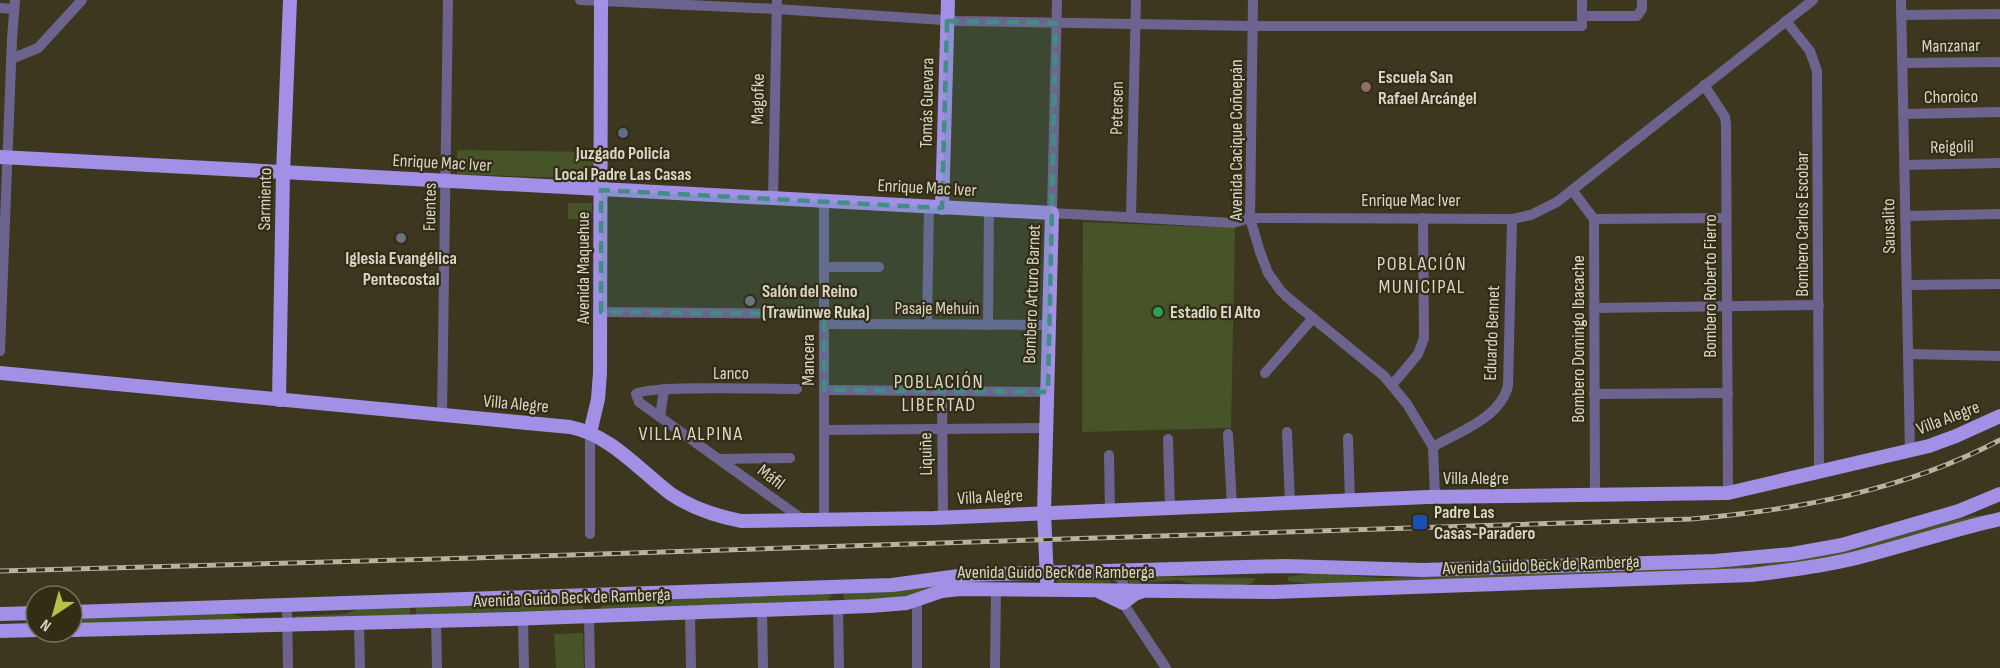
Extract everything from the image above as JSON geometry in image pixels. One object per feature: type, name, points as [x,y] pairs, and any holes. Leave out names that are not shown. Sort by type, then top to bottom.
[{"type":"main road","name":"Sarmiento","points":[[279,400],[283,173],[290,0]]},
{"type":"main road","name":"Tomás Guevara","points":[[935,207],[948,0]]},
{"type":"main road","name":"Avenida Maquehue","points":[[590,433],[599,386],[601,312],[601,1]]},
{"type":"main road","name":"Enrique Mac Iver","points":[[4,158],[1052,213]]},
{"type":"main road","name":"Bombero Arturo Barnet","points":[[1048,589],[1044,512],[1052,213]]},
{"type":"main road","name":"Villa Alegre","points":[[0,373],[570,427],[590,433],[615,448],[673,495],[699,509],[741,521],[943,517],[1435,497],[1728,493],[1819,470],[1910,451],[1956,436],[2000,416]]},
{"type":"main road","name":"Avenida Guido Beck de Ramberga","points":[[84,612],[892,585],[966,575],[1273,566],[1423,570],[1714,561],[1792,554],[1842,545],[1959,511],[2000,494]]},
{"type":"main road","name":"Avenida Guido Beck de Ramberga","points":[[1959,511],[1986,509],[2000,512]]},
{"type":"main road","name":"Avenida Guido Beck de Ramberga","points":[[84,630],[588,616],[898,604],[953,589],[1090,589],[1124,596],[1150,590],[1274,592],[1751,575],[1797,570],[1852,559],[2000,519]]},
{"type":"main road","points":[[1273,566],[1274,592]]},
{"type":"main road","points":[[837,587],[838,606]]},
{"type":"main road","points":[[588,595],[588,616]]},
{"type":"main road","points":[[0,614],[24,613]]},
{"type":"main road","points":[[1,631],[24,630]]},
{"type":"street","points":[[11,59],[38,48],[82,0]]},
{"type":"street","name":"Fuentes","points":[[442,415],[448,0]]},
{"type":"street","points":[[580,0],[776,5],[947,21],[1253,26],[1582,21],[1636,16],[1642,4]]},
{"type":"street","name":"Bombero Arturo Barnet","points":[[1052,213],[1057,0]]},
{"type":"street","name":"Petersen","points":[[1131,217],[1136,0]]},
{"type":"street","name":"Avenida Cacique Coñoepán","points":[[1253,0],[1250,218],[1255,239],[1268,273],[1287,297],[1376,368],[1393,384],[1407,404],[1433,447],[1435,497]]},
{"type":"street","points":[[1582,0],[1582,21]]},
{"type":"street","points":[[1786,21],[1813,0]]},
{"type":"street","name":"Sausalito","points":[[1901,0],[1910,451]]},
{"type":"street","points":[[0,8],[14,4],[4,158],[0,351]]},
{"type":"street","name":"Magofke","points":[[773,199],[776,5]]},
{"type":"street","points":[[1901,15],[2000,14]]},
{"type":"street","name":"Enrique Mac Iver","points":[[1052,213],[1233,223],[1250,218],[1512,219],[1540,211],[1572,190],[1786,21]]},
{"type":"street","name":"Bombero Carlos Escobar","points":[[1786,21],[1810,51],[1818,71],[1819,470]]},
{"type":"street","name":"Manzanar","points":[[1902,63],[2000,62]]},
{"type":"street","name":"Bombero Roberto Fierro","points":[[1704,85],[1725,117],[1728,493]]},
{"type":"street","name":"Choroico","points":[[1903,114],[2000,112]]},
{"type":"street","name":"Reigolil","points":[[1904,165],[2000,163]]},
{"type":"street","points":[[1572,190],[1594,219],[1726,218]]},
{"type":"street","name":"Mancera","points":[[824,201],[824,519]]},
{"type":"street","points":[[927,324],[935,207]]},
{"type":"street","points":[[988,209],[988,325]]},
{"type":"street","points":[[1905,216],[2000,214]]},
{"type":"street","points":[[1393,384],[1418,354],[1424,338],[1423,218]]},
{"type":"street","name":"Eduardo Bennet","points":[[1433,447],[1491,413],[1506,393],[1512,219]]},
{"type":"street","name":"Bombero Domingo Ibacache","points":[[1594,219],[1595,496]]},
{"type":"street","points":[[824,267],[879,267]]},
{"type":"street","points":[[1907,285],[2000,284]]},
{"type":"street","points":[[1594,308],[1819,305]]},
{"type":"street","name":"Pasaje Mehuín","points":[[601,312],[927,324],[1049,325]]},
{"type":"street","points":[[1265,373],[1313,318]]},
{"type":"street","points":[[1908,354],[2000,356]]},
{"type":"street","points":[[660,417],[664,389]]},
{"type":"street","name":"Lanco","points":[[636,394],[642,390],[664,389],[797,390]]},
{"type":"street","points":[[824,390],[1047,392]]},
{"type":"street","name":"Liquiñe","points":[[942,391],[943,517]]},
{"type":"street","points":[[1594,394],[1728,393]]},
{"type":"street","name":"Máfil","points":[[636,394],[639,402],[802,519]]},
{"type":"street","points":[[824,430],[1047,428]]},
{"type":"street","points":[[1287,432],[1290,503]]},
{"type":"street","name":"Avenida Maquehue","points":[[590,433],[590,534]]},
{"type":"street","points":[[1228,434],[1232,505]]},
{"type":"street","points":[[1348,438],[1350,500]]},
{"type":"street","points":[[1168,439],[1170,508]]},
{"type":"street","points":[[1109,455],[1110,510]]},
{"type":"street","points":[[719,459],[790,458]]},
{"type":"street","points":[[1110,572],[1122,579],[1124,596],[1166,668]]},
{"type":"street","points":[[995,668],[996,588]]},
{"type":"street","points":[[917,600],[917,668]]},
{"type":"street","points":[[287,605],[288,668]]},
{"type":"street","points":[[838,606],[839,668]]},
{"type":"street","points":[[762,609],[763,668]]},
{"type":"street","points":[[690,612],[691,668]]},
{"type":"street","points":[[588,616],[590,668]]},
{"type":"street","points":[[523,618],[524,668]]},
{"type":"street","points":[[436,620],[437,668]]},
{"type":"street","points":[[359,622],[360,668]]},
{"type":"highlighted area","points":[[947,21],[1056,23],[1048,392],[824,390],[824,314],[601,312],[601,190],[942,208]]},
{"type":"green space","points":[[457,150],[596,152],[593,179],[457,174]]},
{"type":"green space","points":[[568,203],[592,203],[591,220],[568,219]]},
{"type":"green space","name":"Estadio El Alto","points":[[1083,222],[1235,228],[1231,428],[1082,432]]},
{"type":"green space","points":[[1994,515],[1839,557],[1758,569],[1345,584],[1309,584],[1288,581],[1288,577],[1318,574],[1396,578],[1759,565],[1842,551],[1947,522],[1973,516]]},
{"type":"green space","points":[[1054,577],[1105,577],[1109,578],[1112,585],[1060,585]]},
{"type":"green space","points":[[1129,578],[1256,578],[1253,583],[1238,586],[1197,585],[1179,580],[1129,584]]},
{"type":"green space","points":[[957,583],[901,599],[846,601],[843,598],[844,593]]},
{"type":"green space","points":[[830,593],[832,596],[827,601],[601,609],[601,606],[650,603],[668,599]]},
{"type":"green space","points":[[532,603],[548,607],[583,606],[583,609],[416,615],[416,607]]},
{"type":"green space","points":[[410,607],[410,616],[296,619],[295,616],[344,614],[358,609]]},
{"type":"green space","points":[[230,614],[247,618],[277,617],[277,619],[84,624],[84,618]]},
{"type":"green space","points":[[583,633],[584,668],[556,668],[554,634]]},
{"type":"railway","points":[[0,571],[1691,519],[1771,510],[1850,495],[1927,472],[2000,440]]},
{"type":"place","name":"Escuela San Rafael Arcángel","points":[[1366,87]]},
{"type":"place","name":"Juzgado Policía Local Padre Las Casas","points":[[623,133]]},
{"type":"place","name":"Iglesia Evangélica Pentecostal","points":[[401,238]]},
{"type":"place","name":"Salón del Reino (Trawünwe Ruka)","points":[[750,301]]},
{"type":"place","name":"Estadio El Alto","points":[[1158,312]]},
{"type":"place","name":"Padre Las Casas-Paradero","points":[[1420,522]]},
{"type":"district","name":"POBLACIÓN MUNICIPAL","points":[[1422,276]]},
{"type":"district","name":"POBLACIÓN LIBERTAD","points":[[939,394]]},
{"type":"district","name":"VILLA ALPINA","points":[[691,434]]}]
